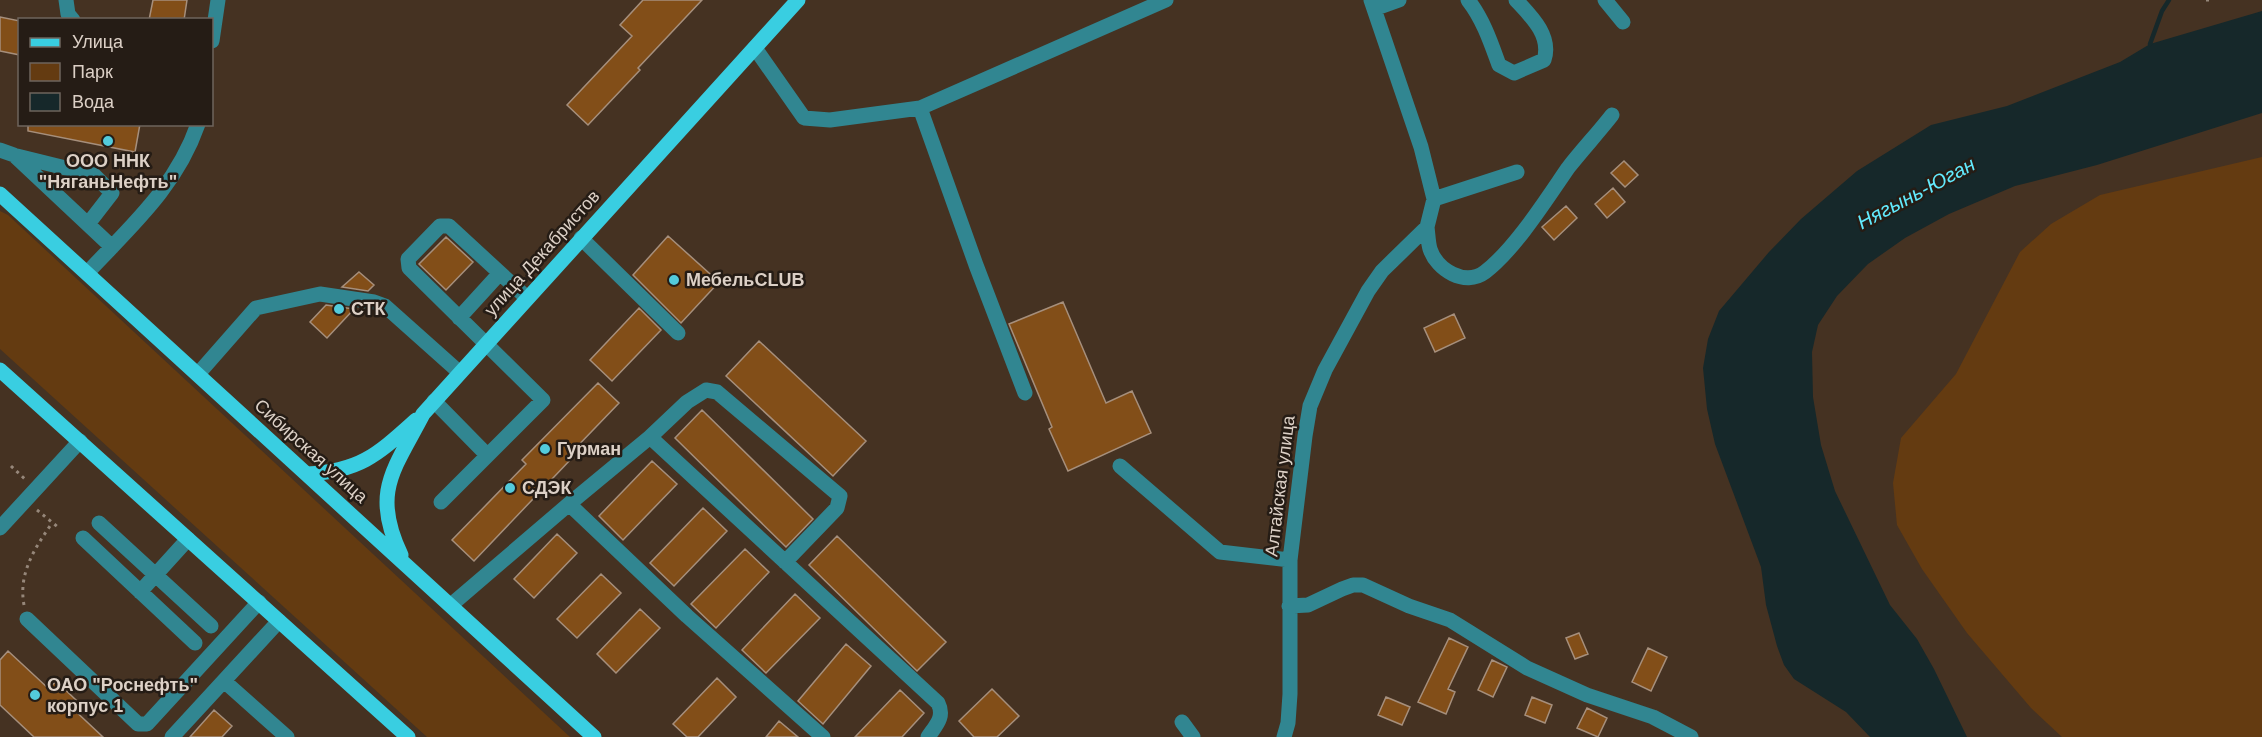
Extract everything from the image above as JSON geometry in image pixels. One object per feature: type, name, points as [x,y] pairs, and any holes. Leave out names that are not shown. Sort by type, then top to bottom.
[{"type":"main road","name":"улица Декабристов","points":[[404,563],[391,534],[386,513],[386,496],[392,474],[423,414],[798,0]]},
{"type":"main road","name":"Сибирская улица","points":[[3,198],[88,272],[594,737]]},
{"type":"main road","points":[[0,369],[259,602],[401,735]]},
{"type":"main road","points":[[308,474],[340,471],[365,460],[387,446],[423,414]]},
{"type":"street","points":[[66,0],[68,14],[71,18]]},
{"type":"street","points":[[213,34],[218,0]]},
{"type":"street","points":[[755,48],[804,118],[830,120],[920,108],[1166,0]]},
{"type":"street","points":[[1399,0],[1373,5],[1421,147],[1434,199],[1427,226],[1430,250],[1441,268],[1459,276],[1474,278],[1485,272],[1513,243],[1570,166],[1612,115]]},
{"type":"street","points":[[1468,0],[1475,8],[1499,66],[1514,73],[1544,60],[1547,51],[1541,29],[1516,0]]},
{"type":"street","points":[[1605,0],[1623,22]]},
{"type":"street","points":[[920,108],[1025,393]]},
{"type":"street","points":[[88,272],[164,190],[187,152],[197,126]]},
{"type":"street","points":[[7,153],[112,247]]},
{"type":"street","points":[[7,153],[94,175],[112,193],[87,224]]},
{"type":"street","points":[[1434,199],[1517,172]]},
{"type":"street","points":[[441,502],[543,400],[409,268],[408,259],[440,226],[449,226],[527,298]]},
{"type":"street","name":"Алтайская улица","points":[[1284,737],[1288,723],[1290,694],[1290,560],[1310,406],[1325,370],[1368,291],[1382,271],[1427,226]]},
{"type":"street","points":[[581,238],[678,333]]},
{"type":"street","points":[[459,318],[500,273]]},
{"type":"street","points":[[198,374],[256,308],[320,294],[374,302],[385,306],[459,372]]},
{"type":"street","points":[[451,605],[650,437],[687,402],[706,390],[717,392],[840,496],[837,508],[785,562]]},
{"type":"street","points":[[434,401],[488,455]]},
{"type":"street","points":[[650,437],[938,703],[941,718],[928,737]]},
{"type":"street","points":[[0,528],[80,441]]},
{"type":"street","points":[[1120,466],[1220,552],[1290,560]]},
{"type":"street","points":[[569,504],[687,616],[823,737]]},
{"type":"street","points":[[99,523],[211,626]]},
{"type":"street","points":[[83,538],[195,643]]},
{"type":"street","points":[[141,592],[188,539]]},
{"type":"street","points":[[1289,606],[1308,605],[1342,589],[1353,585],[1363,585],[1409,606],[1450,620],[1527,668],[1587,694],[1653,717],[1691,737]]},
{"type":"street","points":[[27,619],[138,724],[147,724],[259,602]]},
{"type":"street","points":[[172,737],[279,621]]},
{"type":"street","points":[[224,681],[287,737]]},
{"type":"street","points":[[1182,722],[1193,737]]},
{"type":"path","points":[[34,507],[59,528]]},
{"type":"path","points":[[27,619],[22,595],[24,573],[52,522]]},
{"type":"green space","points":[[2262,157],[2262,737],[2062,737],[2031,708],[1967,633],[1922,569],[1897,525],[1893,483],[1901,438],[1956,374],[2020,252],[2051,224],[2100,195]]},
{"type":"green space","points":[[0,211],[8,215],[570,737],[427,737],[0,349]]},
{"type":"water","name":"Нягынь-Юган","points":[[2262,11],[2262,113],[2097,165],[2015,186],[1949,214],[1905,238],[1868,264],[1837,296],[1818,325],[1812,352],[1813,397],[1821,445],[1835,491],[1890,605],[1917,639],[1967,737],[1870,737],[1846,712],[1794,679],[1784,665],[1777,646],[1766,605],[1761,567],[1715,444],[1707,409],[1703,368],[1708,339],[1719,311],[1769,252],[1801,219],[1857,171],[1931,125],[2007,106],[2120,62],[2150,44]]},
{"type":"building","points":[[153,0],[187,0],[184,18],[149,18]]},
{"type":"building","points":[[643,0],[702,0],[588,125],[567,105],[632,36],[620,25]]},
{"type":"building","points":[[0,17],[18,21],[18,55],[0,51]]},
{"type":"building","name":"ООО ННК \"НяганьНефть\"","points":[[28,126],[140,126],[135,152],[28,131]]},
{"type":"building","points":[[1624,161],[1638,175],[1625,187],[1611,173]]},
{"type":"building","points":[[1613,188],[1625,202],[1607,218],[1595,204]]},
{"type":"building","points":[[1566,206],[1577,218],[1554,240],[1542,227]]},
{"type":"building","name":"МебельCLUB","points":[[668,236],[719,282],[681,323],[633,275]]},
{"type":"building","points":[[446,237],[473,262],[446,290],[419,264]]},
{"type":"building","points":[[359,272],[374,285],[368,291],[342,287]]},
{"type":"building","points":[[1063,302],[1106,403],[1132,391],[1151,433],[1068,471],[1049,429],[1052,427],[1009,324]]},
{"type":"building","points":[[326,305],[354,309],[327,338],[310,322]]},
{"type":"building","points":[[639,308],[661,330],[612,381],[590,360]]},
{"type":"building","points":[[1454,314],[1465,338],[1435,352],[1424,328]]},
{"type":"building","points":[[759,341],[866,441],[833,476],[726,376]]},
{"type":"building","points":[[598,383],[619,403],[569,455],[572,458],[474,561],[452,540],[526,464],[522,460]]},
{"type":"building","points":[[702,410],[813,519],[786,547],[675,438]]},
{"type":"building","points":[[652,461],[677,484],[623,540],[599,516]]},
{"type":"building","points":[[703,508],[727,531],[674,586],[650,563]]},
{"type":"building","points":[[557,534],[577,553],[534,598],[514,579]]},
{"type":"building","points":[[837,536],[946,642],[917,671],[809,565]]},
{"type":"building","points":[[745,549],[769,572],[716,628],[691,604]]},
{"type":"building","points":[[601,574],[621,593],[577,638],[557,619]]},
{"type":"building","points":[[795,594],[820,618],[766,673],[742,650]]},
{"type":"building","points":[[640,609],[660,628],[616,673],[597,654]]},
{"type":"building","points":[[1579,633],[1588,654],[1575,659],[1566,638]]},
{"type":"building","points":[[1449,638],[1468,647],[1448,689],[1455,692],[1446,714],[1418,702]]},
{"type":"building","points":[[846,644],[871,666],[823,724],[798,701]]},
{"type":"building","points":[[1648,648],[1667,657],[1651,691],[1632,682]]},
{"type":"building","name":"ОАО \"Роснефть\" корпус 1","points":[[8,651],[49,689],[56,681],[76,700],[70,706],[103,737],[34,737],[0,705],[0,660]]},
{"type":"building","points":[[1492,660],[1507,667],[1493,697],[1478,690]]},
{"type":"building","points":[[717,678],[736,697],[698,737],[687,737],[673,724]]},
{"type":"building","points":[[992,689],[1019,716],[997,737],[974,737],[959,721]]},
{"type":"building","points":[[900,690],[924,713],[902,737],[855,737]]},
{"type":"building","points":[[1386,697],[1410,707],[1402,725],[1378,715]]},
{"type":"building","points":[[1532,697],[1552,705],[1545,723],[1525,715]]},
{"type":"building","points":[[1587,708],[1607,718],[1598,737],[1577,728]]},
{"type":"building","points":[[214,710],[232,726],[222,737],[190,737]]},
{"type":"building","points":[[779,721],[798,737],[766,737]]},
{"type":"waterway","points":[[2150,44],[2162,11],[2169,0]]},
{"type":"place","name":"ООО ННК \"НяганьНефть\"","points":[[108,141]]},
{"type":"place","name":"МебельCLUB","points":[[674,280]]},
{"type":"place","name":"СТК","points":[[339,309]]},
{"type":"place","name":"Гурман","points":[[545,449]]},
{"type":"place","name":"СДЭК","points":[[510,488]]},
{"type":"place","name":"ОАО \"Роснефть\" корпус 1","points":[[35,695]]}]
